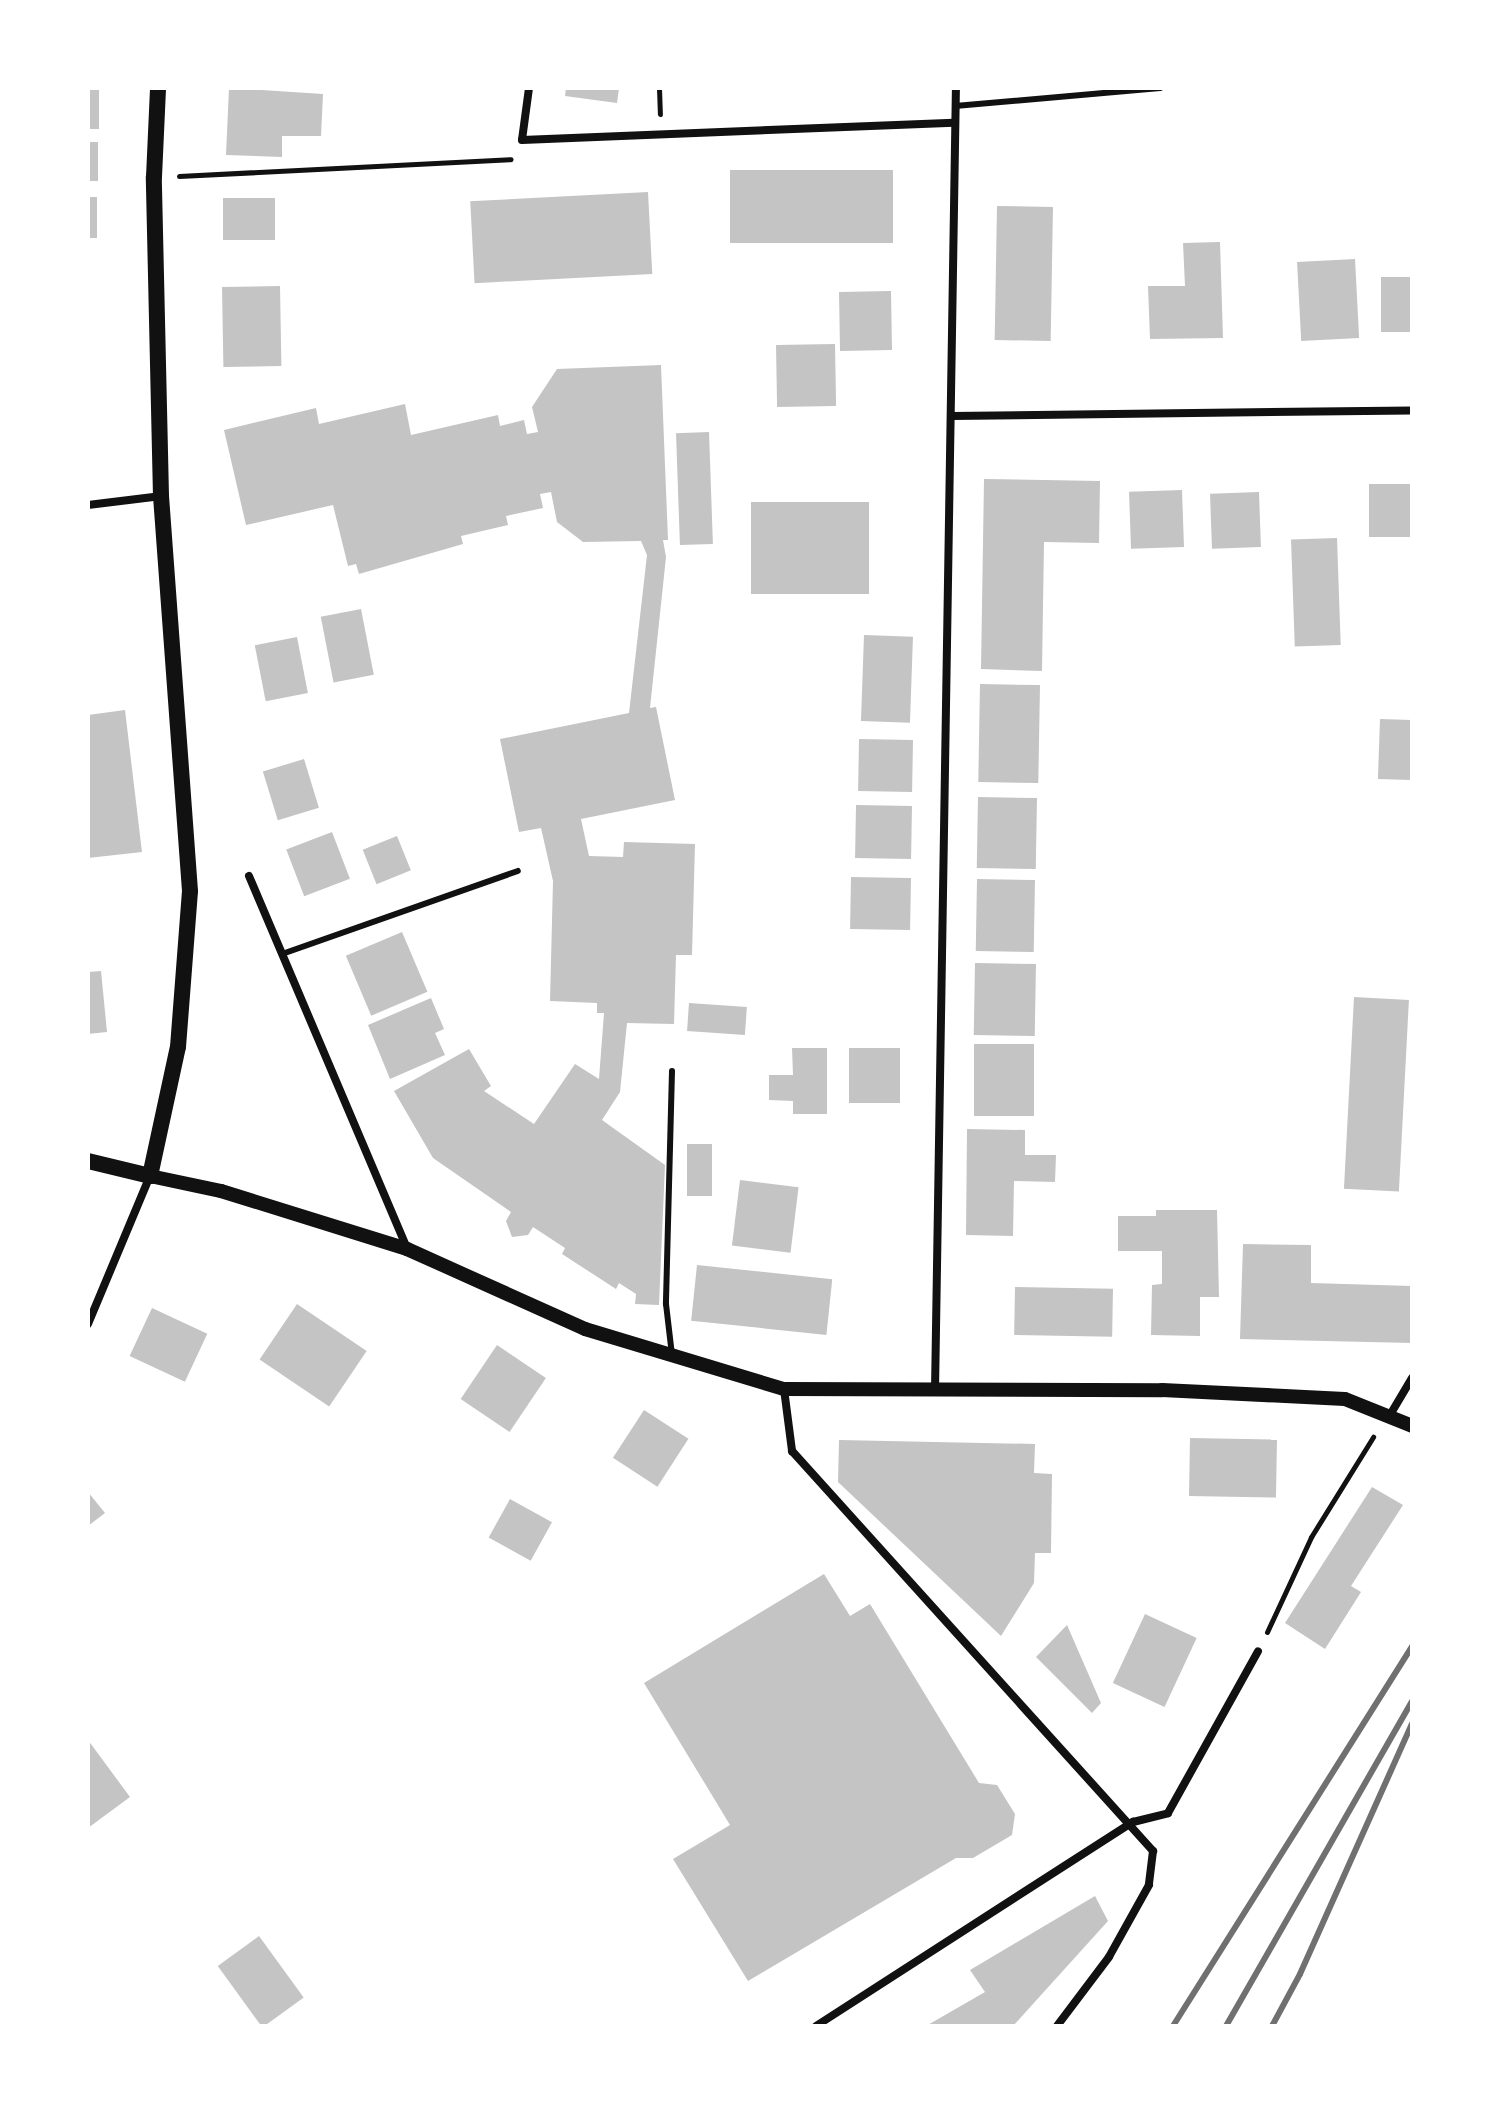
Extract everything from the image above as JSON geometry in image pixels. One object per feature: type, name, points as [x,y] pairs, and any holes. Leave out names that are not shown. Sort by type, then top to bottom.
[{"type":"main road","points":[[88,1161],[150,1176],[178,1047],[190,891],[161,496],[154,177],[158,88]]},
{"type":"street","points":[[529,88],[522,140],[954,123]]},
{"type":"street","points":[[935,1393],[956,88]]},
{"type":"street","points":[[952,416],[1412,410]]},
{"type":"street","points":[[88,505],[161,496]]},
{"type":"street","points":[[249,876],[407,1249]]},
{"type":"street","points":[[88,1324],[150,1176],[221,1191],[407,1249],[585,1329],[784,1389],[935,1393],[1162,1390],[1330,1398],[1390,1415],[1412,1426]]},
{"type":"street","points":[[1390,1415],[1412,1378]]},
{"type":"street","points":[[784,1389],[792,1451],[1133,1822],[1153,1851],[1149,1885],[1109,1957],[1057,2026]]},
{"type":"street","points":[[816,2026],[1133,1822],[1168,1813],[1258,1651]]},
{"type":"lane","points":[[955,106],[1160,88]]},
{"type":"lane","points":[[282,954],[518,871]]},
{"type":"lane","points":[[672,1071],[666,1304],[672,1355]]},
{"type":"path","points":[[154,177],[509,162],[522,140]]},
{"type":"path","points":[[1412,1125],[1412,1142]]},
{"type":"path","points":[[1258,1651],[1311,1537],[1390,1415]]},
{"type":"building","points":[[229,88],[323,94],[321,136],[282,136],[282,157],[226,155]]},
{"type":"building","points":[[566,88],[619,88],[617,103],[565,96]]},
{"type":"building","points":[[88,89],[99,89],[99,129],[88,129]]},
{"type":"building","points":[[88,142],[98,142],[98,181],[88,181]]},
{"type":"building","points":[[730,170],[893,170],[893,243],[730,243]]},
{"type":"building","points":[[648,192],[652,274],[475,283],[470,201]]},
{"type":"building","points":[[88,197],[97,197],[97,238],[88,238]]},
{"type":"building","points":[[223,198],[275,198],[275,240],[223,240]]},
{"type":"building","points":[[997,206],[1053,207],[1051,341],[995,340]]},
{"type":"building","points":[[1220,242],[1223,338],[1150,339],[1148,286],[1185,286],[1183,243]]},
{"type":"building","points":[[1355,259],[1359,338],[1301,341],[1297,262]]},
{"type":"building","points":[[1381,277],[1412,277],[1412,332],[1381,332]]},
{"type":"building","points":[[280,286],[281,366],[223,367],[222,287]]},
{"type":"building","points":[[891,291],[892,350],[840,351],[839,292]]},
{"type":"building","points":[[835,344],[836,406],[777,407],[776,345]]},
{"type":"building","points":[[661,365],[668,540],[663,540],[666,557],[650,708],[656,707],[675,800],[581,819],[589,856],[623,857],[624,842],[695,844],[692,955],[676,955],[674,1024],[627,1023],[620,1092],[602,1120],[665,1165],[659,1305],[635,1304],[636,1294],[619,1283],[616,1289],[562,1254],[565,1248],[533,1227],[528,1235],[512,1237],[506,1221],[511,1212],[433,1158],[394,1091],[469,1049],[491,1086],[484,1091],[534,1124],[575,1064],[599,1079],[604,1013],[597,1013],[597,1003],[550,1001],[553,881],[541,828],[519,832],[500,739],[629,713],[647,555],[641,541],[583,542],[557,522],[551,492],[540,494],[543,508],[506,516],[508,525],[461,536],[463,544],[359,574],[356,564],[348,566],[333,505],[246,525],[224,430],[316,408],[319,424],[405,404],[411,435],[498,415],[500,426],[524,420],[527,434],[538,432],[532,407],[557,369]]},
{"type":"building","points":[[709,432],[713,544],[680,545],[676,433]]},
{"type":"building","points":[[984,479],[1100,481],[1099,543],[1044,542],[1042,671],[981,669]]},
{"type":"building","points":[[1369,484],[1412,484],[1412,537],[1369,537]]},
{"type":"building","points":[[1182,490],[1184,547],[1131,549],[1129,492]]},
{"type":"building","points":[[1259,492],[1261,547],[1212,549],[1210,494]]},
{"type":"building","points":[[751,502],[869,502],[869,594],[751,594]]},
{"type":"building","points":[[1337,538],[1341,645],[1295,647],[1291,540]]},
{"type":"building","points":[[361,609],[374,675],[334,683],[321,617]]},
{"type":"building","points":[[864,635],[913,637],[910,723],[861,721]]},
{"type":"building","points":[[297,637],[308,693],[266,701],[255,645]]},
{"type":"building","points":[[980,684],[1040,685],[1038,783],[978,782]]},
{"type":"building","points":[[125,710],[142,852],[88,858],[88,715]]},
{"type":"building","points":[[1380,719],[1412,720],[1410,780],[1378,779]]},
{"type":"building","points":[[859,739],[913,740],[912,792],[858,791]]},
{"type":"building","points":[[304,759],[319,808],[278,820],[263,772]]},
{"type":"building","points":[[978,797],[1037,798],[1036,869],[977,868]]},
{"type":"building","points":[[856,805],[912,806],[911,859],[855,858]]},
{"type":"building","points":[[332,832],[350,879],[304,896],[286,850]]},
{"type":"building","points":[[397,836],[411,870],[377,884],[363,850]]},
{"type":"building","points":[[851,877],[911,878],[910,930],[850,929]]},
{"type":"building","points":[[977,879],[1035,880],[1034,952],[976,951]]},
{"type":"building","points":[[402,932],[427,992],[371,1016],[346,956]]},
{"type":"building","points":[[975,963],[1036,964],[1035,1036],[974,1035]]},
{"type":"building","points":[[101,971],[107,1032],[88,1034],[88,972]]},
{"type":"building","points":[[1354,997],[1409,1000],[1399,1192],[1344,1189]]},
{"type":"building","points":[[431,998],[444,1029],[435,1033],[445,1055],[390,1079],[368,1025]]},
{"type":"building","points":[[689,1003],[747,1007],[745,1035],[687,1031]]},
{"type":"building","points":[[974,1044],[1034,1044],[1034,1116],[974,1116]]},
{"type":"building","points":[[792,1048],[827,1048],[827,1114],[793,1114],[793,1101],[769,1100],[769,1075],[793,1075]]},
{"type":"building","points":[[849,1048],[900,1048],[900,1103],[849,1103]]},
{"type":"building","points":[[967,1129],[1025,1130],[1025,1155],[1056,1155],[1055,1182],[1014,1181],[1013,1236],[966,1235]]},
{"type":"building","points":[[687,1144],[712,1144],[712,1196],[687,1196]]},
{"type":"building","points":[[740,1180],[799,1187],[791,1253],[732,1246]]},
{"type":"building","points":[[1156,1210],[1217,1210],[1219,1297],[1200,1297],[1200,1336],[1151,1335],[1152,1285],[1162,1284],[1162,1251],[1118,1251],[1118,1216],[1156,1216]]},
{"type":"building","points":[[1243,1244],[1311,1245],[1311,1283],[1412,1286],[1412,1343],[1240,1339]]},
{"type":"building","points":[[697,1265],[832,1279],[826,1335],[691,1321]]},
{"type":"building","points":[[1015,1287],[1113,1289],[1112,1337],[1014,1335]]},
{"type":"building","points":[[297,1304],[367,1351],[329,1407],[260,1360]]},
{"type":"building","points":[[152,1308],[207,1334],[185,1382],[130,1356]]},
{"type":"building","points":[[497,1345],[546,1378],[510,1432],[461,1399]]},
{"type":"building","points":[[644,1410],[688,1439],[657,1487],[613,1458]]},
{"type":"building","points":[[1190,1438],[1277,1440],[1276,1498],[1189,1496]]},
{"type":"building","points":[[839,1440],[1035,1444],[1034,1473],[1052,1474],[1051,1553],[1035,1553],[1034,1583],[1001,1636],[838,1482]]},
{"type":"building","points":[[1372,1487],[1403,1505],[1351,1586],[1361,1592],[1325,1649],[1285,1623]]},
{"type":"building","points":[[88,1492],[105,1513],[88,1526]]},
{"type":"building","points":[[510,1499],[552,1522],[531,1561],[489,1537]]},
{"type":"building","points":[[824,1574],[850,1616],[870,1604],[979,1783],[997,1785],[1015,1814],[1012,1835],[973,1858],[956,1858],[748,1981],[673,1859],[730,1825],[644,1683]]},
{"type":"building","points":[[1145,1614],[1197,1638],[1165,1707],[1113,1683]]},
{"type":"building","points":[[1067,1625],[1101,1703],[1092,1713],[1036,1657]]},
{"type":"building","points":[[88,1740],[130,1797],[88,1828]]},
{"type":"building","points":[[1095,1896],[1108,1921],[1013,2026],[926,2026],[985,1992],[970,1970]]},
{"type":"building","points":[[259,1936],[304,1997],[261,2026],[218,1966]]},
{"type":"railway","points":[[1173,2026],[1412,1646]]},
{"type":"railway","points":[[1226,2026],[1412,1701]]},
{"type":"railway","points":[[1272,2026],[1300,1974],[1412,1724]]}]
